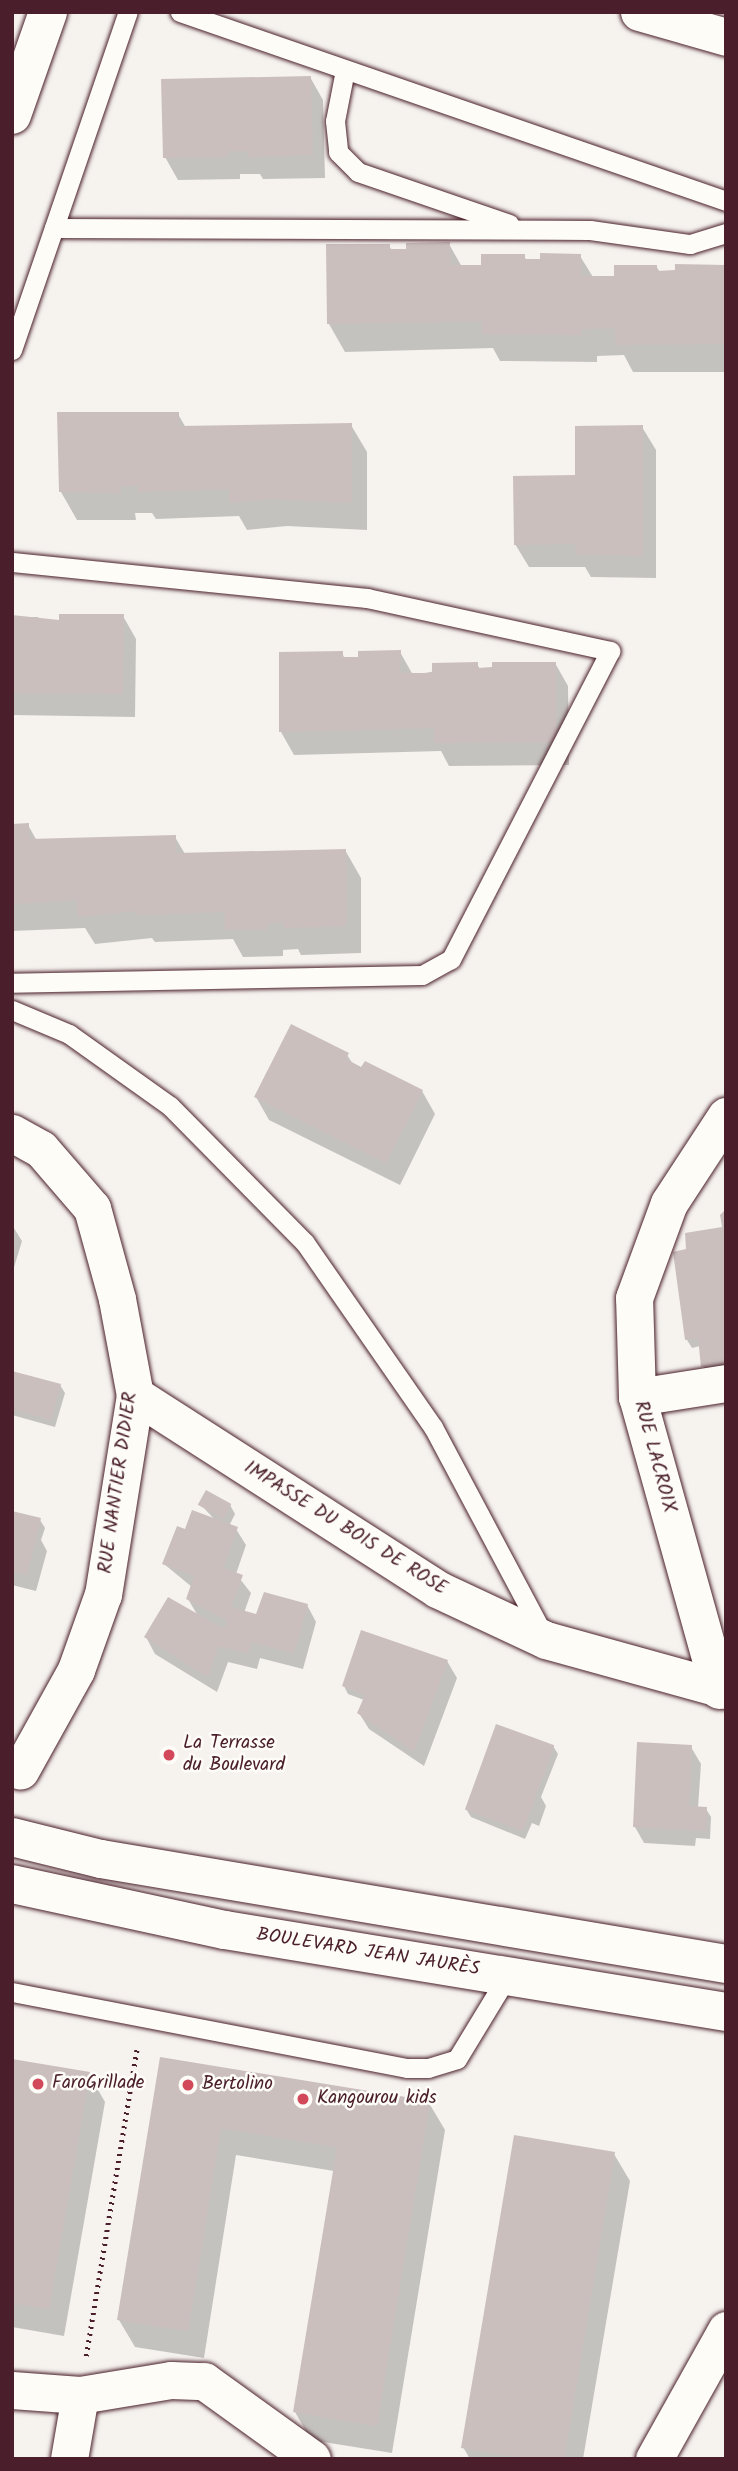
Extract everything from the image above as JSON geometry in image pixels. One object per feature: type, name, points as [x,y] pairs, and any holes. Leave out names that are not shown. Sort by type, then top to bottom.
[{"type":"main road","points":[[12,115],[48,12]]},
{"type":"main road","points":[[12,1837],[102,1859],[726,1964]]},
{"type":"main road","name":"BOULEVARD JEAN JAURÈS","points":[[12,1884],[213,1927],[726,2012]]},
{"type":"street","points":[[639,12],[726,37]]},
{"type":"street","name":"RUE LACROIX","points":[[722,1690],[637,1397],[634,1298],[669,1203],[726,1116]]},
{"type":"street","name":"RUE NANTIER DIDIER","points":[[12,1133],[41,1149],[92,1208],[117,1299],[135,1395],[103,1594],[76,1670],[20,1770]]},
{"type":"street","points":[[637,1397],[726,1383]]},
{"type":"street","name":"IMPASSE DU BOIS DE ROSE","points":[[135,1395],[438,1589],[546,1640],[722,1690]]},
{"type":"street","points":[[654,2459],[726,2330]]},
{"type":"street","points":[[12,2390],[80,2395],[171,2380],[204,2381],[312,2459]]},
{"type":"street","points":[[69,2459],[80,2395]]},
{"type":"lane","points":[[12,350],[19,311],[54,228],[128,12]]},
{"type":"lane","points":[[180,12],[726,201]]},
{"type":"lane","points":[[345,69],[335,121],[338,152],[358,172],[526,230]]},
{"type":"lane","points":[[54,228],[590,230],[691,244],[726,233]]},
{"type":"lane","points":[[12,562],[367,598],[610,651],[451,959],[422,975],[12,983]]},
{"type":"lane","points":[[12,1010],[69,1034],[170,1106],[305,1243],[433,1427],[546,1640]]},
{"type":"lane","points":[[12,1993],[407,2068],[428,2068],[457,2059],[508,1975]]},
{"type":"path","points":[[80,2395],[142,2017]]},
{"type":"building","points":[[311,76],[313,155],[248,157],[248,151],[228,151],[228,157],[163,158],[161,79]]},
{"type":"building","points":[[450,242],[450,265],[481,265],[481,254],[525,254],[525,259],[540,259],[540,253],[581,254],[581,276],[614,276],[614,265],[657,265],[657,271],[675,270],[675,264],[726,265],[726,344],[616,345],[615,328],[582,329],[582,335],[482,334],[482,321],[327,324],[326,244],[390,244],[390,249],[406,249],[406,243]]},
{"type":"building","points":[[57,412],[179,412],[179,426],[352,423],[352,503],[271,499],[229,503],[229,489],[138,492],[138,486],[121,486],[121,493],[59,492]]},
{"type":"building","points":[[643,425],[643,556],[575,554],[576,544],[514,545],[513,476],[575,475],[575,426]]},
{"type":"building","points":[[59,614],[124,614],[123,694],[12,693],[12,615],[59,620]]},
{"type":"building","points":[[401,650],[400,673],[432,673],[432,663],[478,662],[478,668],[492,667],[492,662],[556,662],[556,742],[434,743],[434,728],[279,732],[279,652],[343,651],[343,657],[358,657],[358,651]]},
{"type":"building","points":[[29,823],[29,839],[176,835],[176,853],[346,849],[346,926],[284,928],[283,922],[268,923],[268,929],[225,930],[225,912],[137,915],[137,911],[77,917],[77,900],[12,904],[12,824]]},
{"type":"building","points":[[291,1024],[349,1053],[346,1059],[361,1067],[365,1061],[423,1090],[386,1163],[254,1097]]},
{"type":"building","points":[[726,1209],[726,1363],[701,1367],[698,1338],[685,1340],[673,1252],[686,1249],[685,1233],[722,1227],[720,1215]]},
{"type":"building","points":[[12,1371],[61,1384],[51,1420],[12,1409]]},
{"type":"building","points":[[206,1490],[231,1504],[223,1519],[198,1505]]},
{"type":"building","points":[[192,1510],[238,1527],[223,1568],[243,1575],[231,1607],[256,1614],[264,1592],[308,1604],[294,1653],[251,1642],[248,1653],[218,1646],[208,1677],[144,1637],[168,1597],[224,1629],[227,1620],[186,1599],[194,1576],[162,1564],[177,1526],[185,1529]]},
{"type":"building","points":[[12,1511],[41,1518],[27,1575],[12,1572]]},
{"type":"building","points":[[361,1630],[448,1660],[414,1751],[357,1713],[365,1695],[342,1686]]},
{"type":"building","points":[[496,1724],[554,1745],[523,1831],[465,1810]]},
{"type":"building","points":[[637,1742],[692,1745],[689,1806],[707,1807],[706,1831],[633,1827]]},
{"type":"building","points":[[160,2057],[430,2101],[377,2426],[293,2412],[337,2147],[221,2128],[188,2331],[117,2320]]},
{"type":"building","points":[[12,2059],[90,2072],[49,2309],[12,2303]]},
{"type":"building","points":[[514,2135],[615,2152],[564,2459],[530,2459],[461,2448]]},
{"type":"place","name":"La Terrasse du Boulevard","points":[[169,1755]]},
{"type":"place","name":"FaroGrillade","points":[[38,2084]]},
{"type":"place","name":"Bertolino","points":[[188,2085]]},
{"type":"place","name":"Kangourou kids","points":[[303,2099]]}]
